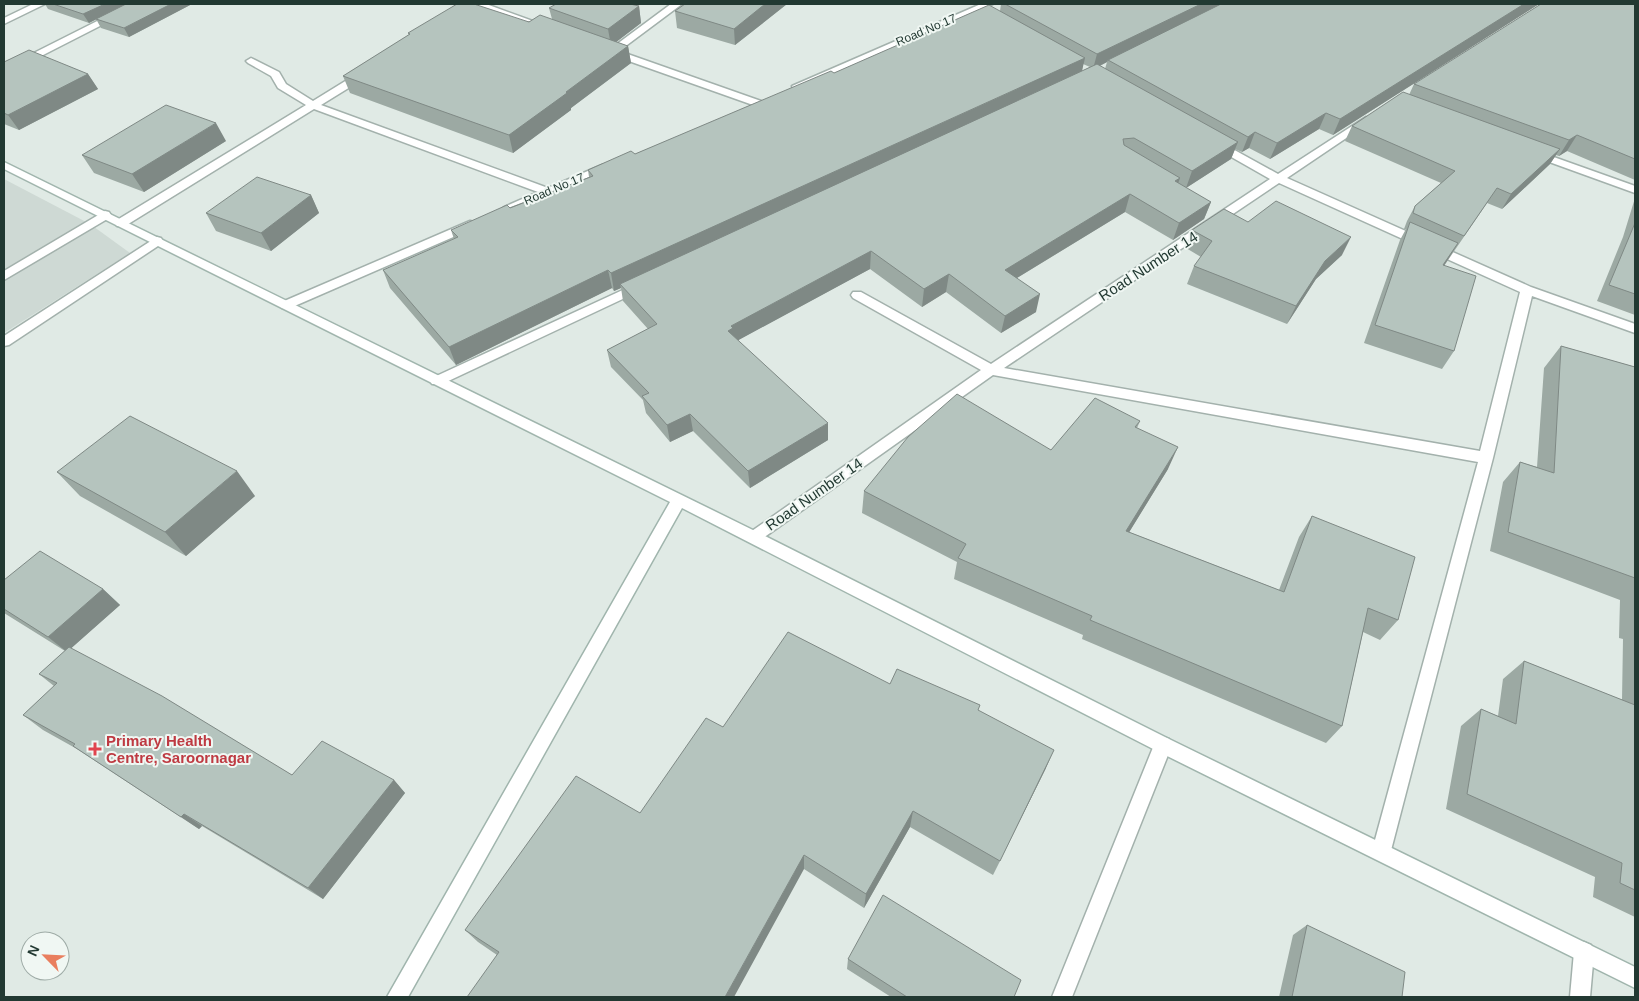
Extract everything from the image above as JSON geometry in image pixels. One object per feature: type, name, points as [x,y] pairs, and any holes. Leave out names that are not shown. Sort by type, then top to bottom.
[{"type":"street","points":[[4,21],[40,4]]},
{"type":"street","points":[[4,72],[138,4]]},
{"type":"street","points":[[453,19],[478,4],[558,32]]},
{"type":"street","points":[[677,4],[608,50],[762,101],[739,110]]},
{"type":"street","name":"Road No 17","points":[[784,91],[988,4]]},
{"type":"street","points":[[975,9],[992,19]]},
{"type":"street","points":[[251,61],[276,74],[282,86],[313,105],[548,192]]},
{"type":"street","points":[[121,223],[371,69]]},
{"type":"street","name":"Road Number 14","points":[[754,537],[991,370],[1218,214],[1379,112]]},
{"type":"street","points":[[1202,136],[1277,178],[1527,290],[1635,329]]},
{"type":"street","points":[[1524,149],[1635,190]]},
{"type":"street","name":"Road No 17","points":[[286,305],[621,161]]},
{"type":"street","points":[[4,165],[678,501],[754,537],[1163,745],[1382,851],[1635,978]]},
{"type":"street","points":[[4,276],[104,215]]},
{"type":"street","points":[[4,342],[157,241]]},
{"type":"street","points":[[437,381],[650,282]]},
{"type":"street","points":[[1382,851],[1486,458],[1527,290]]},
{"type":"street","points":[[858,295],[991,370],[1486,458]]},
{"type":"street","points":[[397,997],[678,501]]},
{"type":"street","points":[[1062,997],[1163,745]]},
{"type":"street","points":[[1580,997],[1584,952]]},
{"type":"shaded area","points":[[4,179],[90,224],[130,253],[4,333]]},
{"type":"building","points":[[53,4],[105,4],[83,14]]},
{"type":"building","points":[[126,4],[171,4],[124,28],[96,19]]},
{"type":"building","points":[[457,4],[474,4],[529,22],[540,15],[628,46],[509,135],[343,76],[410,34],[408,33]]},
{"type":"building","points":[[556,4],[630,4],[639,6],[608,29],[549,8]]},
{"type":"building","points":[[685,4],[765,4],[734,29],[675,11]]},
{"type":"building","points":[[1005,4],[1201,4],[1097,54]]},
{"type":"building","points":[[1221,4],[1524,4],[1340,119],[1326,113],[1277,143],[1255,132],[1248,137],[1108,60]]},
{"type":"building","points":[[1541,4],[1635,4],[1635,159],[1577,135],[1569,140],[1414,84]]},
{"type":"building","points":[[989,5],[1085,58],[611,273],[608,270],[449,347],[383,270],[458,237],[451,230],[507,205],[510,208],[593,176],[588,170],[631,151],[635,154],[831,71],[834,73]]},
{"type":"building","points":[[29,50],[88,74],[8,115],[4,113],[4,62]]},
{"type":"building","points":[[1097,64],[1238,142],[1192,171],[1134,138],[1123,139],[1124,145],[1180,178],[1175,181],[1211,202],[1179,223],[1130,194],[1005,270],[1040,294],[1005,316],[949,274],[924,289],[871,251],[731,326],[733,328],[728,331],[828,423],[748,471],[690,414],[667,425],[642,396],[649,393],[607,350],[657,324],[620,284]]},
{"type":"building","points":[[1403,92],[1560,149],[1511,194],[1497,188],[1464,236],[1413,213],[1415,206],[1455,171],[1352,126]]},
{"type":"building","points":[[166,105],[216,123],[132,174],[82,155]]},
{"type":"building","points":[[257,177],[311,195],[261,233],[206,213]]},
{"type":"building","points":[[1276,201],[1351,237],[1325,261],[1296,306],[1194,266],[1212,241],[1192,230],[1224,209],[1248,222]]},
{"type":"building","points":[[1410,222],[1458,243],[1443,265],[1476,276],[1454,351],[1375,325]]},
{"type":"building","points":[[1635,223],[1635,294],[1609,285]]},
{"type":"building","points":[[1561,346],[1635,367],[1635,578],[1508,532],[1520,462],[1554,473]]},
{"type":"building","points":[[957,394],[1051,450],[1095,398],[1140,421],[1135,427],[1178,447],[1126,531],[1284,592],[1312,516],[1415,557],[1398,620],[1368,608],[1342,726],[1090,620],[1092,616],[958,558],[966,544],[864,491],[908,437]]},
{"type":"building","points":[[130,416],[237,471],[165,532],[57,472]]},
{"type":"building","points":[[40,551],[103,589],[48,637],[4,609],[4,580]]},
{"type":"building","points":[[788,632],[890,684],[897,669],[980,705],[978,710],[1054,750],[1000,861],[913,811],[866,894],[804,855],[725,997],[467,997],[499,952],[465,930],[576,776],[640,813],[706,718],[723,727]]},
{"type":"building","points":[[69,647],[162,696],[292,775],[322,741],[394,780],[308,888],[184,814],[181,817],[73,746],[75,744],[23,715],[57,683],[39,674]]},
{"type":"building","points":[[1524,661],[1635,705],[1635,890],[1620,883],[1622,863],[1467,794],[1481,709],[1516,724]]},
{"type":"building","points":[[883,895],[1021,980],[1014,997],[907,997],[848,959]]},
{"type":"building","points":[[1307,925],[1405,972],[1402,997],[1292,997]]},
{"type":"place","name":"Primary Health Centre, Saroornagar","points":[[95,749]]}]
